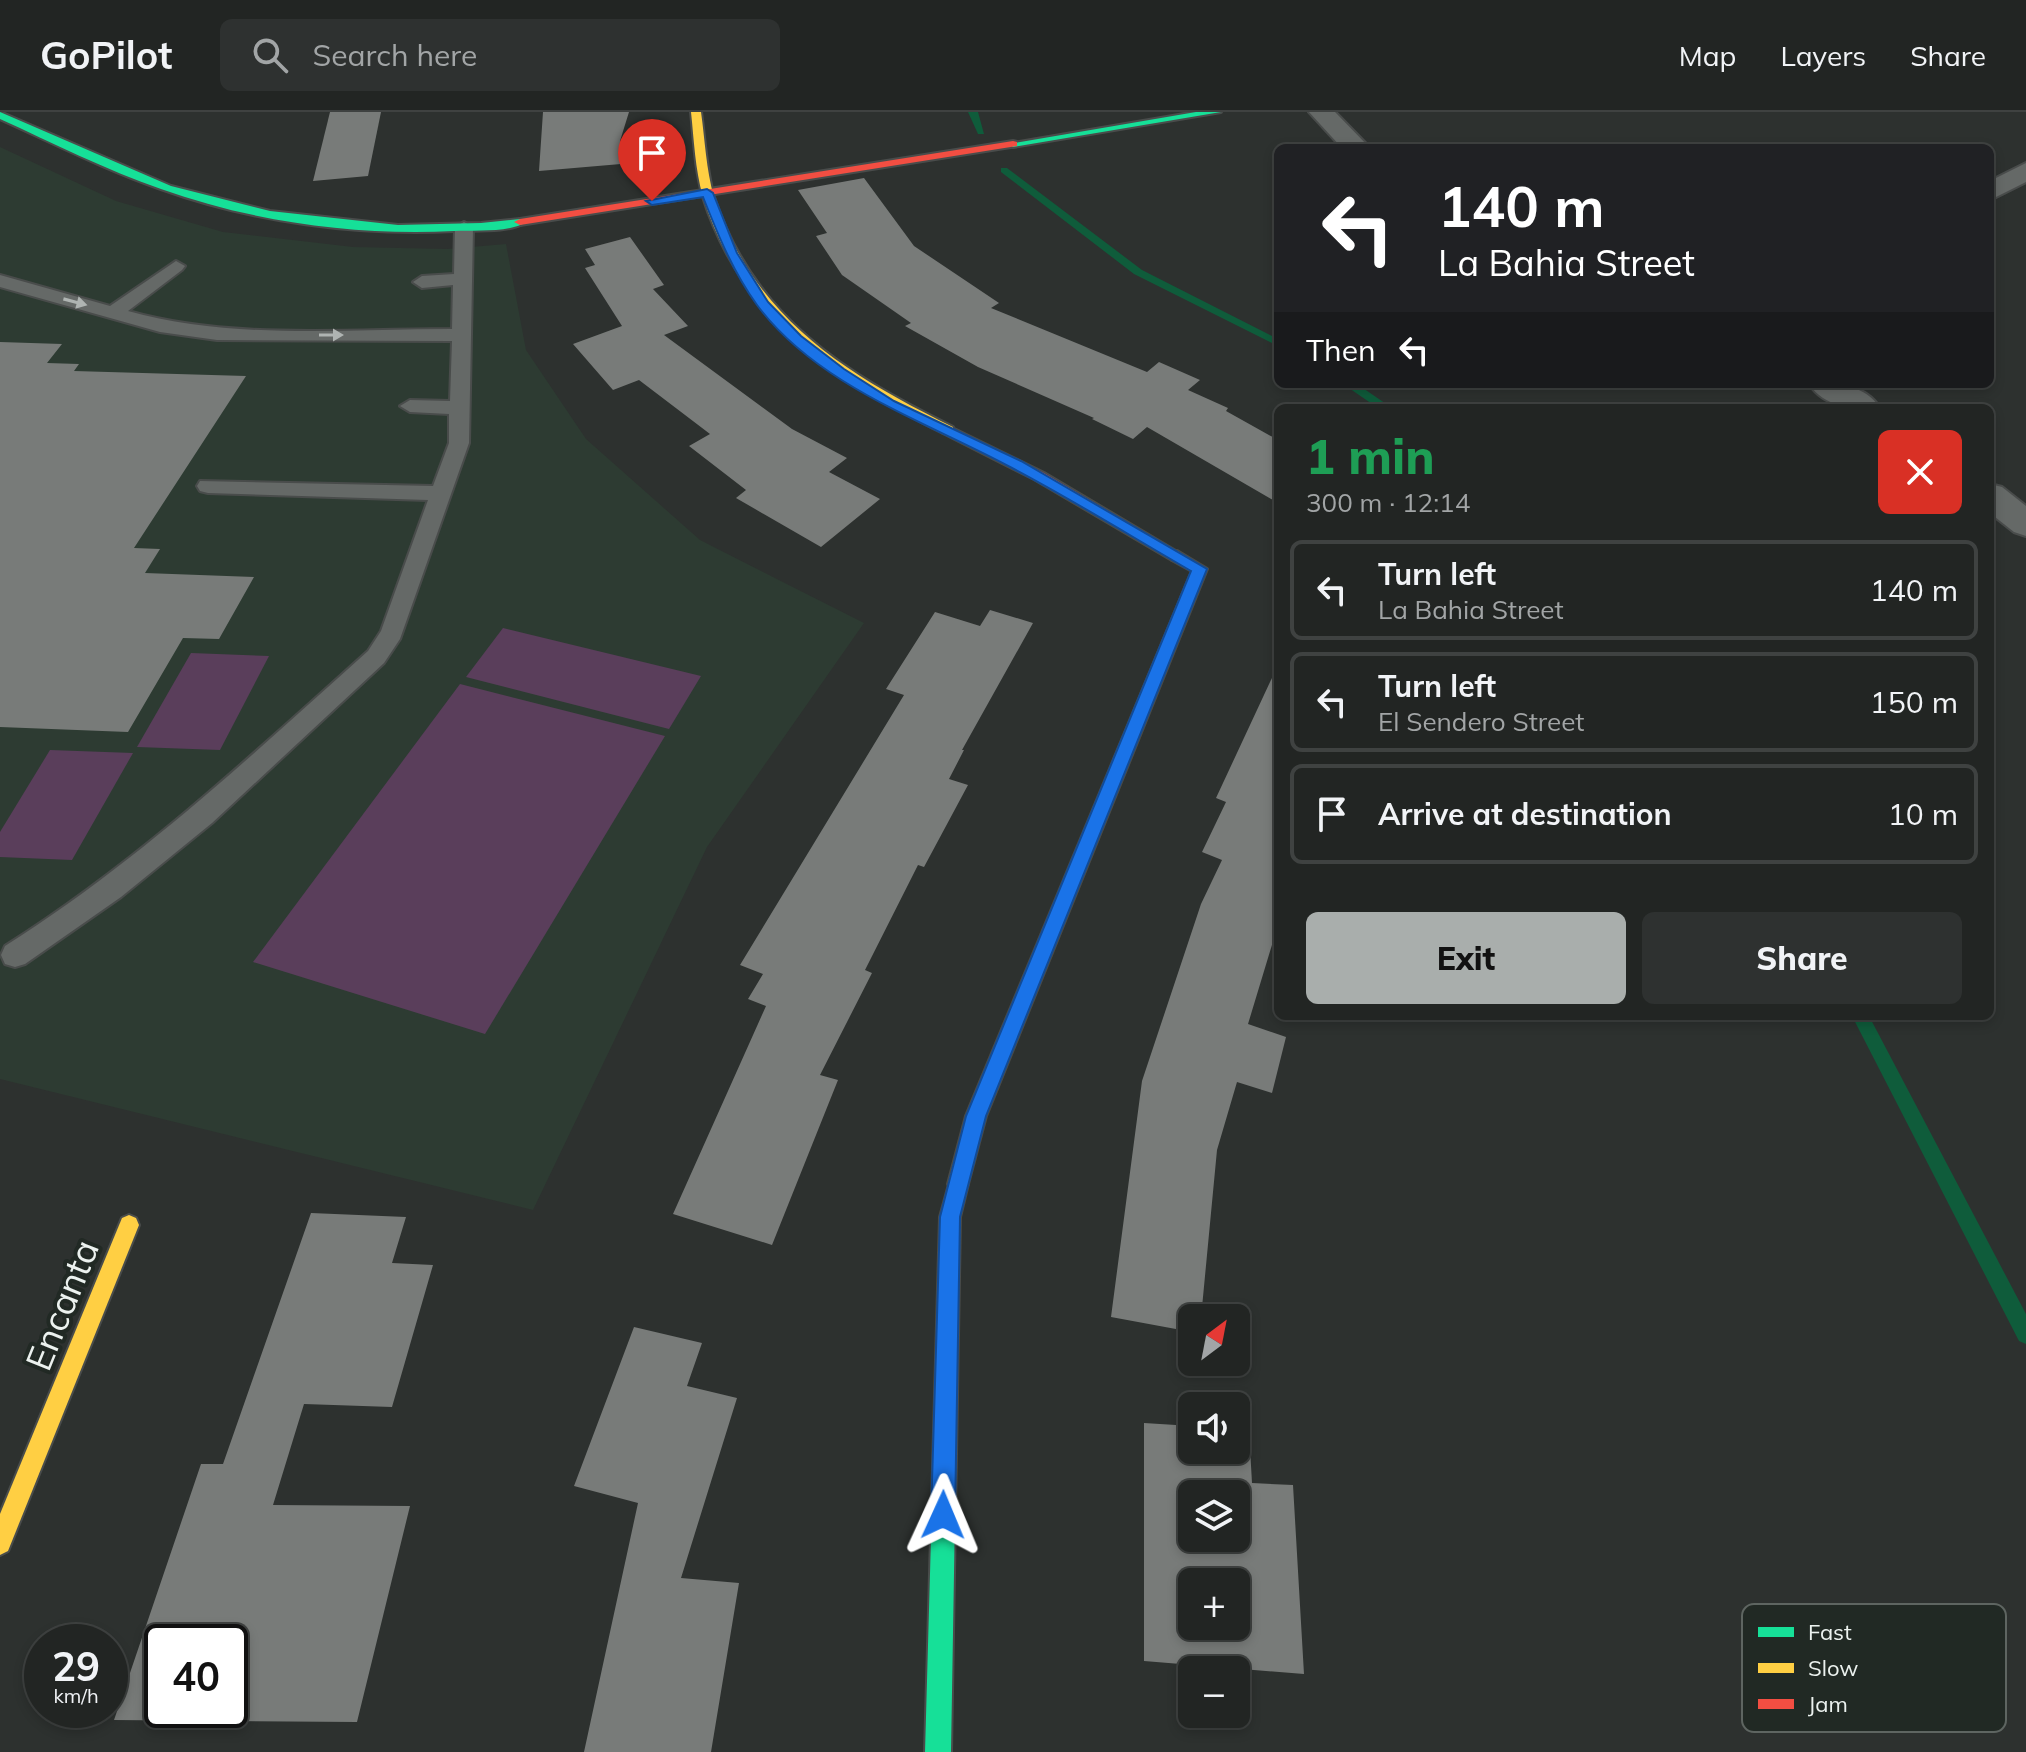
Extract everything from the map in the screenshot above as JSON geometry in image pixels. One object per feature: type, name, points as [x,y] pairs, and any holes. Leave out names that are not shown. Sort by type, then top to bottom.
[{"type":"street","points":[[696,112],[707,193],[731,253],[763,305],[797,339],[839,372],[889,404],[1017,464],[1200,569],[976,1116],[950,1217],[938,1752]]},
{"type":"street","points":[[0,115],[157,184],[234,207],[321,222],[464,227],[513,223],[1216,112]]},
{"type":"street","points":[[1321,112],[1353,144]]},
{"type":"street","points":[[1994,190],[2026,171]]},
{"type":"street","points":[[1832,388],[1858,404]]},
{"type":"street","points":[[1994,498],[2026,524]]},
{"type":"street","name":"Encanta","points":[[0,1543],[129,1225]]},
{"type":"lane","points":[[15,955],[75,919],[138,871],[376,657],[392,633],[459,443],[464,227]]},
{"type":"lane","points":[[113,313],[176,266]]},
{"type":"lane","points":[[422,282],[463,279]]},
{"type":"lane","points":[[0,281],[160,326],[217,334],[461,335]]},
{"type":"lane","points":[[410,406],[459,408]]},
{"type":"lane","points":[[208,486],[441,493]]},
{"type":"shaded area","points":[[0,147],[116,201],[223,232],[353,247],[447,249],[506,244],[526,350],[586,439],[700,540],[864,623],[707,847],[533,1210],[0,1079]]},
{"type":"shaded area","points":[[503,628],[701,676],[669,729],[466,677]]},
{"type":"shaded area","points":[[191,653],[269,656],[220,750],[137,747]]},
{"type":"shaded area","points":[[460,684],[665,736],[485,1034],[253,962]]},
{"type":"shaded area","points":[[50,750],[133,753],[72,860],[0,857],[0,832]]},
{"type":"building","points":[[330,112],[381,112],[368,176],[313,181]]},
{"type":"building","points":[[543,112],[629,112],[620,141],[621,164],[539,171]]},
{"type":"building","points":[[864,178],[914,246],[999,303],[991,308],[1147,372],[1159,362],[1200,380],[1188,390],[1228,408],[1226,411],[1274,438],[1274,501],[1147,427],[1133,439],[1094,418],[978,367],[905,326],[911,323],[842,275],[816,236],[827,233],[798,190]]},
{"type":"building","points":[[630,237],[664,285],[653,289],[688,326],[664,335],[792,429],[847,458],[829,472],[880,499],[821,547],[736,498],[746,490],[689,446],[710,434],[639,380],[613,390],[573,344],[622,326],[585,268],[595,265],[585,249]]},
{"type":"building","points":[[0,342],[62,344],[47,363],[79,364],[74,371],[246,376],[134,548],[160,549],[145,573],[254,577],[219,639],[183,638],[128,732],[0,727]]},
{"type":"building","points":[[990,610],[1033,623],[949,779],[968,785],[924,867],[918,865],[865,970],[872,973],[820,1075],[838,1080],[772,1245],[673,1214],[766,1006],[748,999],[763,974],[740,965],[904,695],[886,689],[935,612],[980,626]]},
{"type":"building","points":[[1274,674],[1274,938],[1248,1024],[1286,1037],[1272,1093],[1237,1082],[1217,1150],[1202,1304],[1178,1304],[1178,1329],[1111,1317],[1142,1081],[1201,904],[1222,860],[1202,852],[1226,802],[1216,798]]},
{"type":"building","points":[[311,1213],[406,1217],[392,1263],[433,1265],[392,1407],[304,1404],[273,1505],[410,1506],[357,1722],[248,1721],[248,1624],[147,1624],[201,1464],[223,1464]]},
{"type":"building","points":[[634,1327],[702,1343],[687,1386],[737,1398],[681,1578],[739,1583],[711,1752],[584,1752],[638,1503],[574,1486]]},
{"type":"building","points":[[1144,1423],[1178,1425],[1178,1464],[1250,1464],[1250,1448],[1252,1483],[1293,1485],[1304,1674],[1250,1670],[1250,1656],[1178,1656],[1178,1664],[1144,1661]]},
{"type":"building","points":[[144,1632],[144,1720],[128,1720],[128,1679]]},
{"type":"waterway","points":[[973,112],[981,132]]},
{"type":"waterway","points":[[1004,170],[1138,272],[1274,341]]},
{"type":"waterway","points":[[1355,388],[1380,404]]},
{"type":"waterway","points":[[1862,1020],[2026,1334]]},
{"type":"traffic: fast","points":[[1013,144],[1216,112]]},
{"type":"traffic: fast","points":[[0,115],[167,188],[270,215],[398,228],[481,227],[520,222]]},
{"type":"traffic: fast","points":[[938,1752],[950,1217],[958,1184]]},
{"type":"traffic: slow","points":[[696,112],[706,187],[725,240],[746,278],[772,311],[835,366],[870,389],[948,430]]},
{"type":"traffic: slow","points":[[958,1184],[976,1116],[1200,569],[1177,556]]},
{"type":"traffic: slow","points":[[0,1543],[129,1225]]},
{"type":"traffic: jam","points":[[520,222],[1013,144]]},
{"type":"traffic: jam","points":[[948,430],[1039,476],[1177,556]]},
{"type":"route","points":[[652,201],[707,193],[731,253],[763,305],[797,339],[839,372],[889,404],[1017,464],[1200,569],[976,1116],[950,1217],[943,1515]]}]
